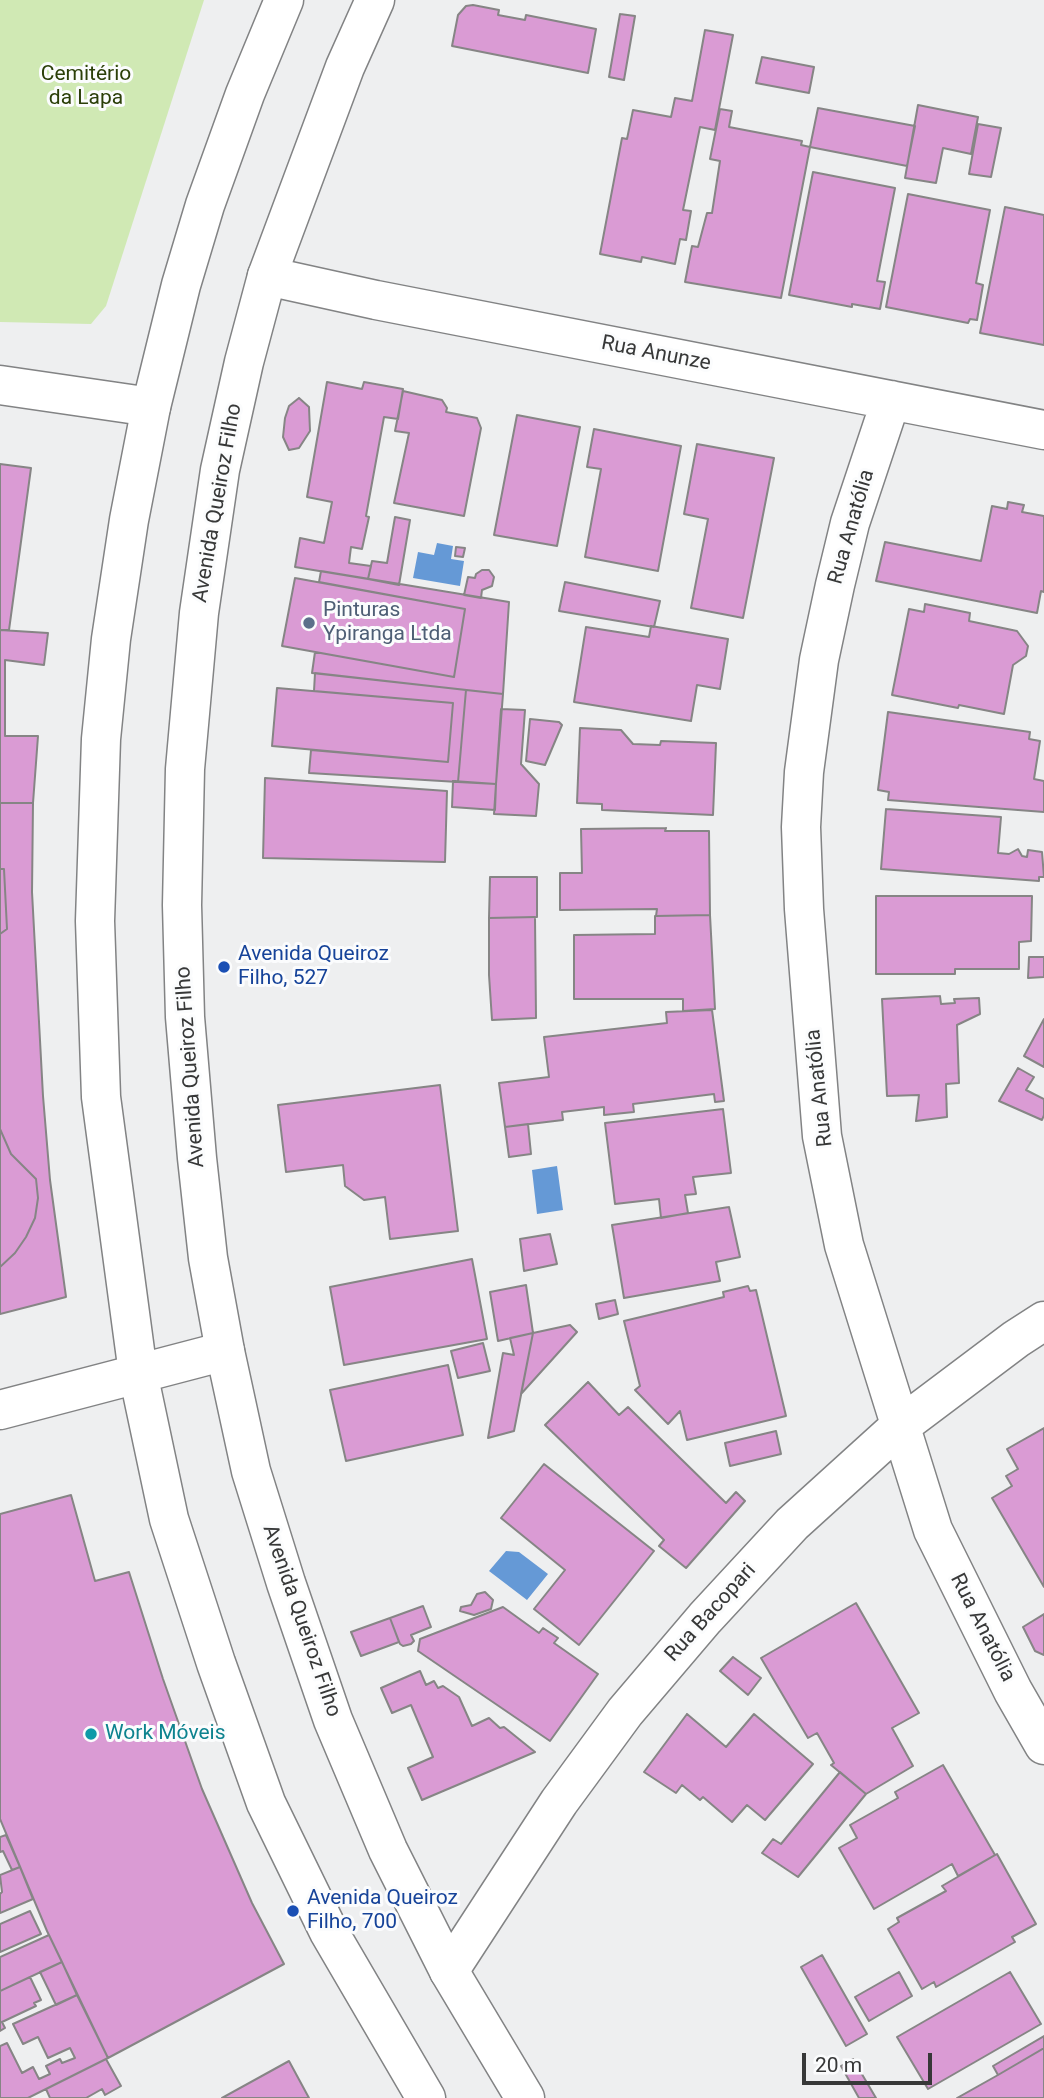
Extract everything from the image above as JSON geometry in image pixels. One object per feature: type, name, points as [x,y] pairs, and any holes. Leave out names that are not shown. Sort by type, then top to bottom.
[{"type":"main road","points":[[284,0],[245,94],[205,205],[181,285],[151,407],[129,520],[111,639],[101,739],[95,921],[101,1097],[138,1373],[169,1519],[265,1803],[329,1932],[426,2098]]},
{"type":"main road","name":"Avenida Queiroz Filho","points":[[375,0],[345,67],[267,276],[244,362],[220,470],[199,613],[185,769],[182,905],[185,1017],[208,1258],[225,1351],[255,1483],[286,1583],[333,1720],[388,1850],[449,1971],[526,2098]]},
{"type":"main road","name":"Rua Anunze","points":[[267,276],[376,300],[1044,430]]},
{"type":"main road","points":[[0,386],[151,407]]},
{"type":"main road","name":"Rua Anatólia","points":[[891,400],[850,523],[832,598],[819,660],[804,772],[801,827],[804,909],[822,1136],[844,1245],[933,1530],[1013,1691],[1044,1745]]},
{"type":"main road","name":"Rua Bacopari","points":[[449,1971],[559,1802],[625,1712],[705,1618],[792,1524],[900,1427],[1016,1339],[1044,1321]]},
{"type":"main road","points":[[0,1410],[225,1351]]},
{"type":"green space","name":"Cemitério da Lapa","points":[[0,0],[204,0],[106,306],[91,324],[0,322]]},
{"type":"water","points":[[437,543],[453,546],[451,559],[464,561],[460,586],[413,578],[418,552],[434,555]]},
{"type":"water","points":[[557,1166],[563,1210],[537,1214],[532,1170]]},
{"type":"water","points":[[506,1551],[519,1552],[548,1574],[527,1600],[489,1571]]},
{"type":"building","points":[[466,6],[499,10],[498,15],[525,20],[526,15],[596,29],[588,73],[452,46],[458,15]]},
{"type":"building","points":[[620,14],[635,16],[624,80],[609,77]]},
{"type":"building","points":[[705,30],[733,35],[715,130],[700,127],[683,210],[691,211],[686,240],[680,239],[675,264],[642,257],[641,262],[600,254],[622,138],[627,139],[633,110],[671,117],[675,98],[692,101]]},
{"type":"building","points":[[762,57],[814,67],[809,93],[756,83]]},
{"type":"building","points":[[918,105],[978,117],[971,154],[943,148],[936,183],[905,178]]},
{"type":"building","points":[[818,108],[915,126],[907,166],[810,147]]},
{"type":"building","points":[[720,109],[732,111],[729,127],[802,141],[801,145],[810,147],[781,298],[685,282],[692,246],[698,247],[707,213],[712,213],[720,161],[710,159]]},
{"type":"building","points":[[978,124],[1001,128],[991,177],[969,174]]},
{"type":"building","points":[[813,172],[895,188],[877,281],[885,282],[880,309],[852,304],[852,307],[789,295]]},
{"type":"building","points":[[908,194],[990,210],[976,283],[983,285],[977,320],[970,319],[968,323],[886,307]]},
{"type":"building","points":[[1005,207],[1044,215],[1044,345],[980,333]]},
{"type":"building","points":[[327,382],[362,389],[364,382],[403,389],[398,419],[384,417],[362,549],[351,547],[349,563],[371,566],[368,579],[295,567],[300,538],[324,543],[332,502],[307,497]]},
{"type":"building","points":[[403,391],[442,400],[447,408],[446,412],[477,418],[481,428],[464,516],[394,503],[409,433],[395,431]]},
{"type":"building","points":[[299,398],[309,407],[310,431],[299,448],[289,450],[283,437],[285,418],[289,406]]},
{"type":"building","points":[[517,415],[580,427],[557,546],[494,535]]},
{"type":"building","points":[[594,429],[681,446],[658,571],[585,557],[601,469],[587,467]]},
{"type":"building","points":[[697,444],[774,458],[743,618],[691,608],[708,519],[684,514]]},
{"type":"building","points":[[0,464],[31,468],[9,630],[0,630]]},
{"type":"building","points":[[1008,502],[1024,505],[1022,512],[1044,516],[1044,592],[1041,591],[1037,613],[876,581],[885,542],[981,561],[992,506],[1007,509]]},
{"type":"building","points":[[395,517],[410,520],[399,585],[368,579],[372,561],[387,563]]},
{"type":"building","points":[[456,547],[465,548],[463,557],[455,556]]},
{"type":"building","points":[[482,570],[489,570],[494,577],[492,586],[482,590],[481,598],[464,595],[468,577],[475,578]]},
{"type":"building","points":[[321,571],[509,602],[503,694],[312,673],[315,652],[454,677],[465,609],[319,582]]},
{"type":"building","points":[[295,578],[465,609],[454,677],[282,646]]},
{"type":"building","points":[[565,582],[660,601],[654,627],[559,611]]},
{"type":"building","points":[[925,604],[970,613],[969,621],[1017,631],[1028,646],[1026,656],[1013,665],[1004,714],[892,695],[909,609],[924,612]]},
{"type":"building","points":[[651,626],[728,639],[720,689],[697,685],[691,721],[574,702],[586,627],[649,637]]},
{"type":"building","points":[[0,630],[48,633],[44,665],[5,660],[5,736],[38,736],[33,803],[0,803]]},
{"type":"building","points":[[315,673],[466,690],[458,782],[309,773],[311,750],[448,762],[453,703],[314,691]]},
{"type":"building","points":[[277,688],[453,703],[448,762],[272,746]]},
{"type":"building","points":[[466,690],[503,694],[496,784],[458,782]]},
{"type":"building","points":[[501,709],[525,710],[521,764],[539,784],[536,816],[494,814]]},
{"type":"building","points":[[888,712],[1030,732],[1029,739],[1040,741],[1034,779],[1044,781],[1044,812],[888,800],[889,792],[878,790]]},
{"type":"building","points":[[530,719],[559,722],[562,725],[545,765],[526,761]]},
{"type":"building","points":[[580,728],[621,730],[633,744],[660,745],[661,741],[716,743],[713,815],[602,810],[602,804],[577,803]]},
{"type":"building","points":[[265,778],[447,791],[445,862],[263,858]]},
{"type":"building","points":[[453,781],[496,784],[495,810],[452,807]]},
{"type":"building","points":[[0,803],[33,803],[32,892],[43,1096],[50,1180],[66,1297],[0,1314],[0,1267],[15,1253],[26,1237],[35,1218],[38,1198],[36,1179],[11,1154],[0,1129],[0,934],[7,929],[4,869],[0,869]]},
{"type":"building","points":[[886,809],[1001,817],[998,853],[1009,854],[1018,849],[1022,856],[1027,857],[1028,850],[1042,852],[1044,877],[1039,877],[1039,881],[881,869]]},
{"type":"building","points":[[666,828],[665,831],[709,831],[710,915],[656,916],[657,909],[560,910],[560,873],[582,873],[581,829]]},
{"type":"building","points":[[0,869],[4,869],[7,929],[0,934]]},
{"type":"building","points":[[490,877],[537,877],[537,917],[489,918]]},
{"type":"building","points":[[876,896],[1032,896],[1031,941],[1019,942],[1019,969],[955,969],[955,974],[876,974]]},
{"type":"building","points":[[710,915],[715,1009],[683,1011],[683,999],[574,999],[574,935],[655,934],[655,916]]},
{"type":"building","points":[[535,917],[536,1018],[492,1020],[489,918]]},
{"type":"building","points":[[1029,957],[1044,957],[1044,977],[1028,978]]},
{"type":"building","points":[[940,996],[941,1004],[955,1003],[954,999],[979,998],[980,1014],[957,1025],[959,1083],[946,1084],[947,1117],[916,1121],[919,1095],[887,1096],[882,999]]},
{"type":"building","points":[[712,1010],[724,1101],[715,1102],[714,1094],[633,1104],[634,1112],[604,1115],[604,1107],[562,1112],[563,1120],[505,1127],[499,1083],[549,1077],[544,1037],[667,1023],[666,1012]]},
{"type":"building","points":[[1044,1019],[1044,1067],[1024,1056]]},
{"type":"building","points":[[1018,1068],[1034,1077],[1026,1090],[1044,1099],[1042,1120],[999,1101]]},
{"type":"building","points":[[440,1085],[458,1231],[390,1239],[385,1197],[364,1200],[345,1186],[343,1165],[286,1172],[278,1105]]},
{"type":"building","points":[[723,1109],[731,1173],[693,1177],[696,1194],[685,1195],[688,1213],[661,1218],[659,1199],[615,1204],[605,1123]]},
{"type":"building","points":[[528,1124],[531,1154],[509,1157],[505,1127]]},
{"type":"building","points":[[0,1129],[11,1154],[36,1179],[38,1198],[35,1218],[26,1237],[15,1253],[0,1267]]},
{"type":"building","points":[[729,1207],[740,1257],[716,1262],[720,1281],[624,1298],[612,1225]]},
{"type":"building","points":[[550,1234],[557,1264],[524,1271],[520,1239]]},
{"type":"building","points":[[472,1259],[487,1339],[344,1365],[330,1287]]},
{"type":"building","points":[[526,1285],[533,1333],[498,1341],[490,1292]]},
{"type":"building","points":[[748,1286],[750,1291],[756,1290],[786,1416],[687,1440],[680,1411],[668,1424],[635,1390],[640,1386],[624,1321],[724,1297],[723,1292]]},
{"type":"building","points":[[615,1300],[618,1314],[599,1319],[596,1304]]},
{"type":"building","points":[[570,1325],[577,1332],[521,1394],[533,1333]]},
{"type":"building","points":[[533,1333],[514,1431],[488,1438],[503,1353],[514,1355],[510,1338]]},
{"type":"building","points":[[483,1343],[490,1371],[458,1378],[451,1351]]},
{"type":"building","points":[[448,1365],[463,1435],[346,1461],[330,1390]]},
{"type":"building","points":[[588,1382],[619,1415],[628,1407],[726,1503],[736,1492],[745,1501],[686,1568],[659,1546],[664,1540],[545,1425]]},
{"type":"building","points":[[1044,1428],[1044,1587],[992,1498],[1012,1486],[1006,1476],[1018,1469],[1007,1449]]},
{"type":"building","points":[[776,1431],[781,1454],[730,1466],[725,1443]]},
{"type":"building","points":[[544,1464],[654,1551],[579,1645],[534,1609],[565,1570],[501,1518]]},
{"type":"building","name":"Work Móveis","points":[[71,1495],[95,1581],[129,1572],[202,1789],[252,1903],[284,1964],[108,2058],[47,1931],[0,1819],[0,1514]]},
{"type":"building","points":[[485,1592],[493,1600],[491,1609],[474,1615],[460,1611],[461,1607],[471,1605],[477,1594]]},
{"type":"building","points":[[856,1603],[919,1713],[892,1728],[913,1766],[866,1794],[831,1765],[834,1763],[817,1733],[808,1738],[761,1658]]},
{"type":"building","points":[[423,1606],[431,1627],[411,1635],[414,1641],[403,1646],[390,1618]]},
{"type":"building","points":[[503,1607],[539,1633],[543,1628],[558,1638],[554,1643],[598,1674],[550,1741],[418,1651],[420,1639]]},
{"type":"building","points":[[1044,1614],[1044,1655],[1035,1651],[1023,1627]]},
{"type":"building","points":[[390,1618],[399,1642],[361,1656],[351,1632]]},
{"type":"building","points":[[733,1657],[761,1678],[748,1695],[720,1671]]},
{"type":"building","points":[[420,1671],[426,1685],[434,1681],[438,1688],[443,1686],[459,1697],[472,1726],[489,1718],[535,1752],[422,1800],[408,1768],[433,1757],[411,1705],[392,1713],[381,1688]]},
{"type":"building","points":[[687,1714],[726,1747],[754,1714],[813,1764],[765,1820],[747,1805],[732,1822],[703,1797],[700,1800],[682,1785],[676,1793],[644,1772]]},
{"type":"building","points":[[943,1765],[995,1855],[958,1876],[952,1864],[874,1909],[839,1848],[857,1838],[850,1825],[898,1798],[895,1792]]},
{"type":"building","points":[[840,1772],[866,1794],[798,1877],[762,1853],[773,1839],[781,1844]]},
{"type":"building","points":[[6,1835],[20,1867],[12,1870],[3,1851],[0,1852],[0,1837]]},
{"type":"building","points":[[997,1854],[1036,1924],[1012,1937],[1015,1942],[936,1987],[934,1982],[922,1989],[888,1929],[899,1922],[897,1918],[946,1891],[942,1886]]},
{"type":"building","points":[[20,1867],[33,1899],[0,1913],[0,1875]]},
{"type":"building","points":[[30,1911],[41,1934],[0,1952],[0,1924]]},
{"type":"building","points":[[49,1935],[62,1962],[0,1991],[0,1957]]},
{"type":"building","points":[[822,1955],[867,2034],[846,2046],[801,1967]]},
{"type":"building","points":[[62,1962],[77,1995],[56,2005],[40,1972]]},
{"type":"building","points":[[899,1972],[912,1996],[869,2021],[855,1997]]},
{"type":"building","points":[[1010,1972],[1041,2024],[928,2089],[897,2037]]},
{"type":"building","points":[[30,1977],[41,2000],[34,2003],[36,2006],[2,2022],[5,2028],[0,2031],[0,1991]]},
{"type":"building","points":[[77,1995],[108,2058],[28,2098],[0,2098],[0,2046],[7,2043],[22,2073],[33,2067],[39,2079],[50,2074],[46,2066],[60,2059],[62,2063],[75,2058],[70,2048],[48,2058],[38,2037],[23,2044],[13,2024]]},
{"type":"building","points":[[1044,2036],[1044,2048],[998,2075],[993,2066]]},
{"type":"building","points":[[1044,2048],[1044,2098],[957,2098],[998,2075]]},
{"type":"building","points":[[106,2059],[121,2086],[105,2095],[102,2089],[86,2098],[50,2098],[46,2089]]},
{"type":"building","points":[[853,2059],[876,2098],[859,2098],[841,2066]]},
{"type":"building","points":[[289,2061],[309,2098],[222,2098]]},
{"type":"place","name":"Pinturas Ypiranga Ltda","points":[[309,623]]},
{"type":"place","name":"Avenida Queiroz Filho, 527","points":[[224,967]]},
{"type":"place","name":"Work Móveis","points":[[91,1734]]},
{"type":"place","name":"Avenida Queiroz Filho, 700","points":[[293,1911]]}]
